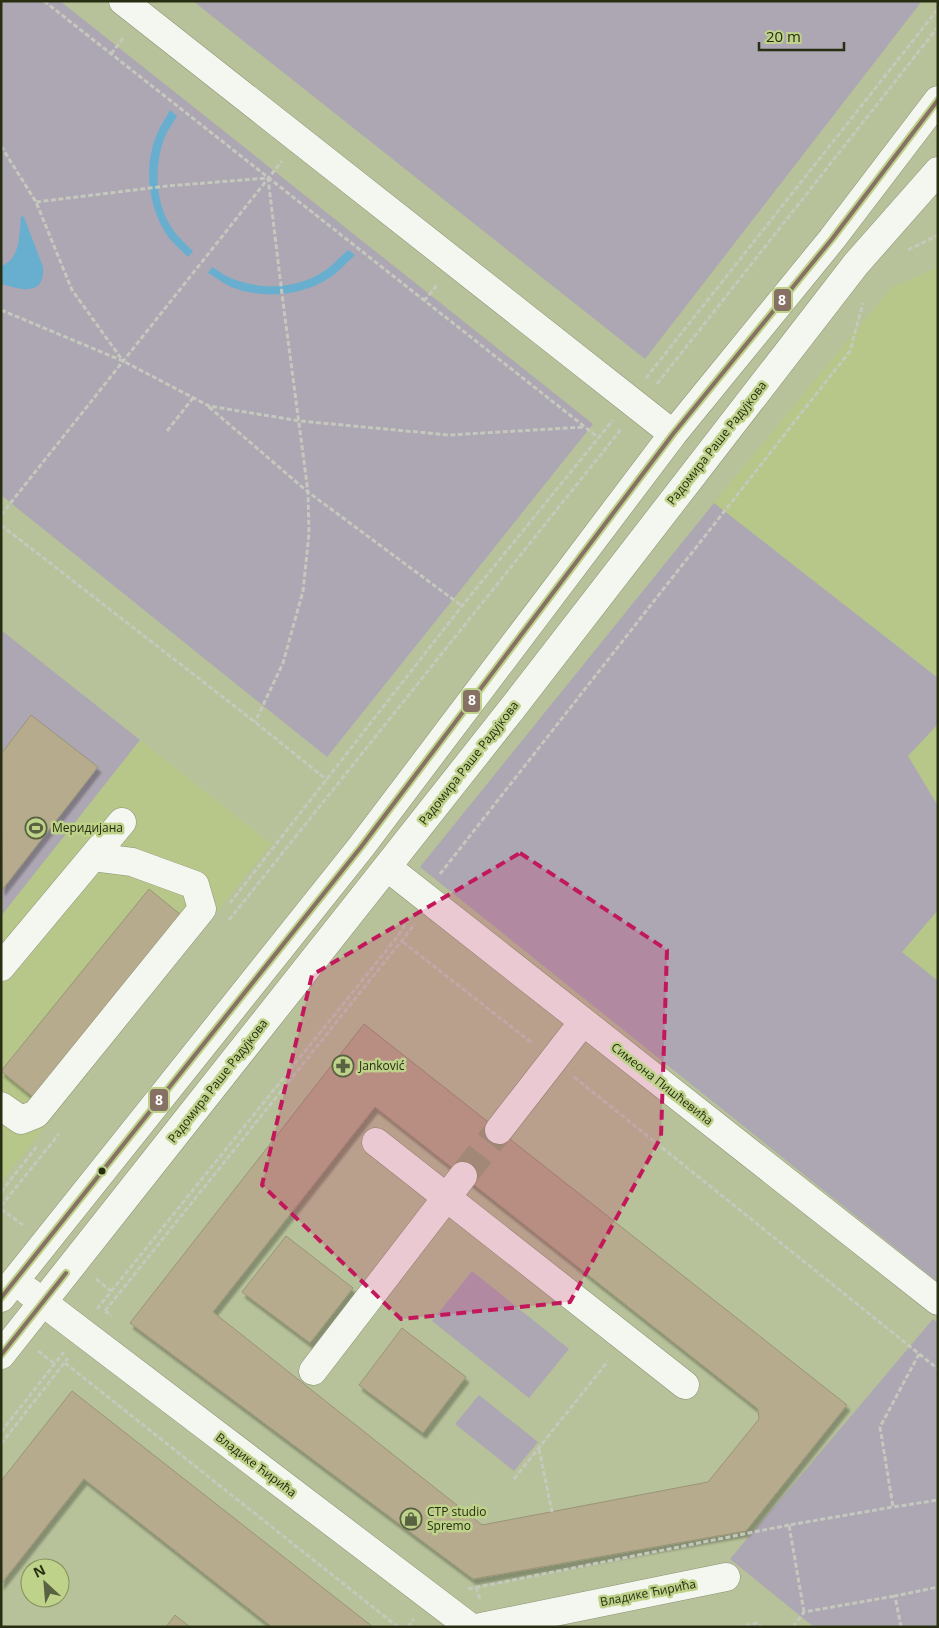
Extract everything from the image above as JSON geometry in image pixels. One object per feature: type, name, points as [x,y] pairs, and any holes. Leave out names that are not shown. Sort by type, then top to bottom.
[{"type":"street","points":[[123,1],[673,434]]},
{"type":"street","points":[[6,1283],[360,847],[673,434],[832,239],[938,100]]},
{"type":"street","name":"Радомира Раше Радујкова","points":[[1,1355],[517,702],[856,264],[938,171]]},
{"type":"street","points":[[1,967],[122,822]]},
{"type":"street","points":[[1,1106],[22,1120],[36,1114],[202,909],[195,885],[132,862],[93,857]]},
{"type":"street","name":"Симеона Пишћевића","points":[[387,867],[938,1301]]},
{"type":"street","points":[[499,1130],[583,1022]]},
{"type":"street","points":[[376,1142],[685,1385]]},
{"type":"street","points":[[313,1371],[462,1176]]},
{"type":"street","name":"Владике Ћирића","points":[[6,1283],[42,1303],[83,1333],[470,1627]]},
{"type":"street","name":"Владике Ћирића","points":[[482,1627],[726,1577]]},
{"type":"path","points":[[44,1],[599,438]]},
{"type":"path","points":[[229,920],[634,403],[938,9]]},
{"type":"path","points":[[229,904],[462,606],[599,438],[634,403],[938,27]]},
{"type":"path","points":[[1,146],[36,202],[72,290],[124,361]]},
{"type":"path","points":[[36,202],[167,186],[268,178]]},
{"type":"path","points":[[256,722],[284,663],[303,591],[309,534],[308,492],[300,421],[279,274],[268,178]]},
{"type":"path","points":[[1,515],[268,178]]},
{"type":"path","points":[[903,252],[938,235]]},
{"type":"path","points":[[1,1432],[83,1333],[398,936],[422,896],[850,351],[864,298]]},
{"type":"path","points":[[1,310],[124,361],[209,406],[308,492],[462,606]]},
{"type":"path","points":[[167,431],[193,398]]},
{"type":"path","points":[[209,406],[300,421],[449,435],[585,427]]},
{"type":"path","points":[[1,525],[256,722],[327,780]]},
{"type":"path","points":[[1,1444],[64,1363],[83,1333],[105,1311],[402,942],[416,922],[422,896]]},
{"type":"path","points":[[402,942],[553,1060],[938,1369]]},
{"type":"path","points":[[1,1206],[62,1130]]},
{"type":"path","points":[[1,1192],[44,1137]]},
{"type":"path","points":[[105,1311],[113,1317]]},
{"type":"path","points":[[514,1479],[626,1339]]},
{"type":"path","points":[[893,1507],[880,1427],[919,1354]]},
{"type":"path","points":[[64,1363],[398,1627]]},
{"type":"path","points":[[538,1448],[552,1512]]},
{"type":"path","points":[[461,1585],[466,1589],[789,1525],[938,1500]]},
{"type":"path","points":[[789,1525],[804,1612],[794,1627]]},
{"type":"path","points":[[563,1563],[564,1570]]},
{"type":"path","points":[[804,1612],[938,1587]]},
{"type":"path","points":[[896,1596],[901,1627]]},
{"type":"path","points":[[738,1627],[757,1623],[761,1627]]},
{"type":"highlighted area","points":[[520,853],[667,950],[661,1137],[570,1302],[401,1319],[262,1185],[312,975]]},
{"type":"shaded area","points":[[1,1],[60,1],[593,424],[327,757],[1,495]]},
{"type":"shaded area","points":[[193,1],[922,1],[645,359]]},
{"type":"shaded area","points":[[938,267],[938,678],[714,503],[891,288]]},
{"type":"shaded area","points":[[714,503],[938,678],[938,724],[908,756],[938,806],[938,910],[902,952],[938,981],[938,1282],[420,867]]},
{"type":"shaded area","name":"Меридијана","points":[[1,630],[140,740],[1,916]]},
{"type":"shaded area","points":[[938,724],[938,806],[908,756]]},
{"type":"shaded area","points":[[140,740],[271,844],[1,1182],[1,916]]},
{"type":"shaded area","points":[[938,910],[938,981],[902,952]]},
{"type":"shaded area","points":[[472,1271],[569,1349],[529,1398],[432,1321]]},
{"type":"shaded area","points":[[933,1319],[938,1323],[938,1627],[814,1627],[730,1559]]},
{"type":"shaded area","points":[[479,1395],[538,1442],[514,1471],[455,1424]]},
{"type":"water","points":[[170,110],[177,116],[165,136],[160,151],[157,176],[158,189],[164,213],[170,225],[193,251],[188,257],[169,238],[162,227],[152,201],[150,188],[150,160],[153,147],[158,131]]},
{"type":"water","points":[[21,216],[24,217],[43,267],[43,277],[40,283],[30,289],[1,284],[1,266],[8,263],[16,252]]},
{"type":"water","points":[[348,250],[355,255],[335,274],[311,287],[285,294],[258,294],[244,291],[231,287],[208,273],[212,267],[230,278],[260,286],[298,283],[321,273]]},
{"type":"building","points":[[31,715],[98,767],[2,890],[1,754]]},
{"type":"building","points":[[149,889],[181,915],[33,1097],[1,1071]]},
{"type":"building","points":[[364,1024],[847,1405],[746,1531],[473,1579],[130,1323]],"holes":[[[375,1107],[758,1409],[759,1419],[708,1482],[482,1525],[213,1312]]]},
{"type":"building","points":[[286,1236],[353,1288],[310,1343],[242,1292]]},
{"type":"building","points":[[402,1328],[466,1377],[423,1433],[359,1385]]},
{"type":"building","points":[[72,1391],[373,1627],[272,1627],[84,1479],[1,1584],[1,1481]]},
{"type":"building","points":[[175,1615],[190,1627],[166,1627]]},
{"type":"tunnel","points":[[463,1176],[499,1130]]},
{"type":"transit line","name":"8","points":[[1,1298],[361,847],[673,434],[832,239],[938,100]]},
{"type":"transit line","name":"8","points":[[1,1355],[66,1273]]},
{"type":"place","name":"Меридијана","points":[[36,828]]},
{"type":"place","name":"Janković","points":[[343,1066]]},
{"type":"place","name":"CTP studio Spremo","points":[[411,1519]]}]
